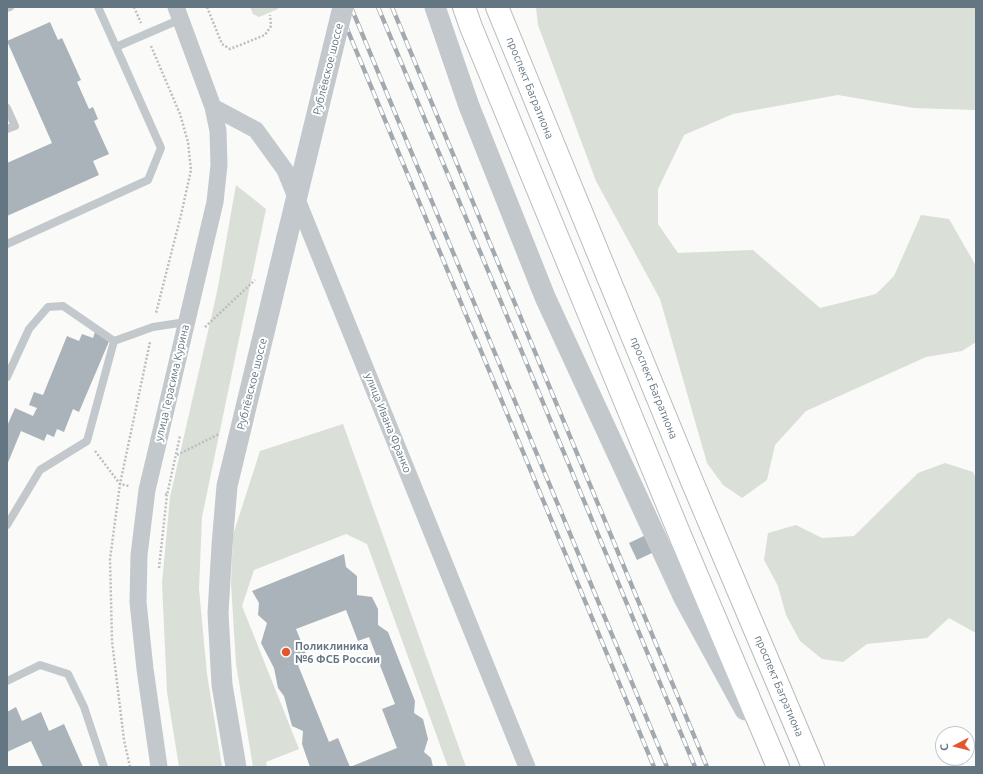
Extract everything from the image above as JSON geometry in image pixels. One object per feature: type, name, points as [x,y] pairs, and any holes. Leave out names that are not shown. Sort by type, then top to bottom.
[{"type":"main road","points":[[464,7],[682,540],[777,767]]},
{"type":"main road","name":"проспект Багратиона","points":[[497,7],[688,472],[813,767]]},
{"type":"street","name":"Рублёвское шоссе","points":[[236,767],[222,685],[218,614],[227,486],[343,7]]},
{"type":"street","points":[[435,7],[469,106],[545,297],[681,591],[777,767]]},
{"type":"street","name":"улица Герасима Курина","points":[[159,767],[144,669],[138,602],[139,555],[147,490],[193,327],[215,202],[219,165],[218,132],[213,107],[179,13]]},
{"type":"street","name":"улица Ивана Франко","points":[[213,107],[256,130],[285,170],[527,767]]},
{"type":"lane","points":[[7,244],[148,180],[161,148],[98,7]]},
{"type":"lane","points":[[116,47],[146,34],[179,13]]},
{"type":"lane","points":[[7,108],[15,126],[7,130]]},
{"type":"lane","points":[[7,377],[29,329],[48,307],[63,306],[114,341]]},
{"type":"lane","points":[[114,341],[153,327],[193,327]]},
{"type":"lane","points":[[7,525],[40,470],[87,441],[114,341]]},
{"type":"lane","points":[[7,681],[40,665],[68,674],[84,707],[104,767]]},
{"type":"path","points":[[130,767],[124,740],[112,641],[110,559],[120,484],[153,327],[191,170],[188,142],[180,114],[134,7]]},
{"type":"path","points":[[206,7],[222,44],[230,49],[265,35],[271,26],[270,15]]},
{"type":"path","points":[[193,327],[257,278]]},
{"type":"path","points":[[177,455],[226,431]]},
{"type":"path","points":[[87,441],[120,484]]},
{"type":"path","points":[[158,573],[167,495]]},
{"type":"shaded area","points":[[250,7],[279,7],[278,9],[259,17],[253,14]]},
{"type":"shaded area","points":[[536,7],[976,7],[976,110],[914,108],[838,95],[733,114],[684,135],[658,189],[658,224],[678,253],[753,250],[820,308],[876,294],[894,276],[921,215],[949,219],[976,266],[976,342],[962,351],[926,357],[806,411],[775,445],[767,480],[742,498],[723,485],[707,463],[660,299],[596,181],[538,25]]},
{"type":"shaded area","points":[[236,185],[266,209],[202,517],[199,589],[207,674],[222,767],[179,767],[167,692],[162,583],[170,497],[217,292]]},
{"type":"shaded area","points":[[343,424],[466,767],[448,767],[367,544],[346,534],[254,570],[242,606],[299,749],[266,762],[267,767],[253,767],[236,664],[231,583],[233,535],[260,451]]},
{"type":"shaded area","points":[[945,463],[973,472],[976,479],[976,631],[974,632],[949,618],[927,638],[867,644],[843,662],[822,659],[800,641],[786,615],[778,586],[764,560],[768,533],[796,525],[822,538],[854,536],[918,473]]},
{"type":"building","points":[[50,22],[58,40],[62,38],[81,80],[77,82],[89,109],[93,107],[98,119],[94,121],[109,154],[93,161],[99,175],[7,216],[7,163],[52,143],[7,41]]},
{"type":"building","points":[[95,332],[110,339],[79,412],[73,409],[64,432],[57,429],[54,437],[47,434],[44,441],[21,431],[7,465],[7,426],[15,408],[33,416],[37,408],[29,405],[34,392],[43,395],[67,336],[79,341],[82,334],[93,338]]},
{"type":"building","points":[[646,535],[654,552],[637,560],[629,543]]},
{"type":"building","name":"Поликлиника №6 ФСБ России","points":[[344,554],[346,567],[357,576],[357,595],[372,597],[378,609],[378,625],[388,632],[415,701],[414,713],[423,719],[428,739],[424,752],[431,758],[433,767],[350,767],[310,767],[302,744],[303,731],[292,726],[284,696],[278,688],[274,668],[261,643],[267,623],[258,615],[259,603],[252,591]],"holes":[[[346,610],[358,641],[369,637],[395,704],[382,709],[397,748],[350,767],[338,738],[329,742],[298,665],[309,661],[296,629]]]},
{"type":"building","points":[[16,707],[22,721],[41,712],[49,731],[64,724],[83,767],[43,767],[31,741],[7,752],[7,712]]},
{"type":"railway","points":[[338,7],[654,767]]},
{"type":"railway","points":[[351,7],[667,767]]},
{"type":"railway","points":[[378,7],[695,767]]},
{"type":"railway","points":[[392,7],[707,767]]},
{"type":"place","name":"Поликлиника №6 ФСБ России","points":[[286,652]]}]
